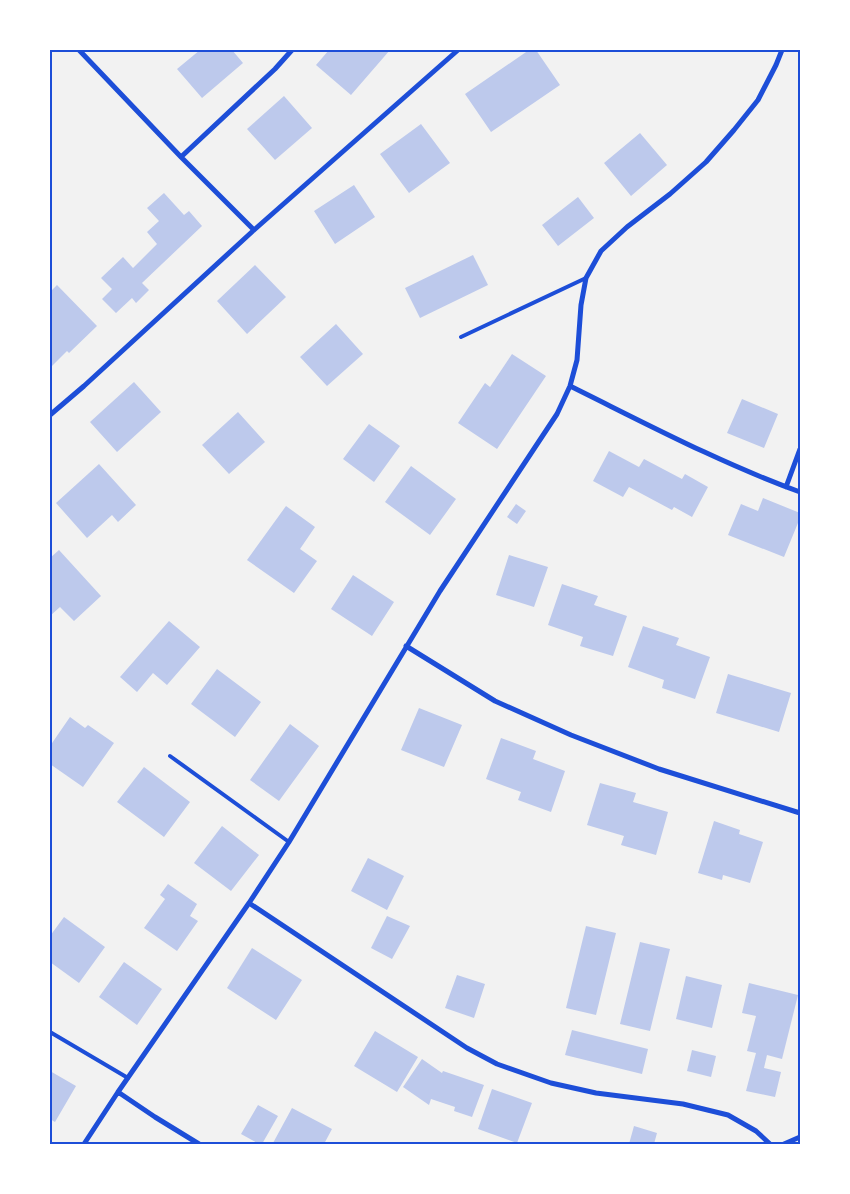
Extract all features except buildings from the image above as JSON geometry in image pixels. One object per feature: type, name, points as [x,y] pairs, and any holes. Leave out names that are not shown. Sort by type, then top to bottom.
[{"type":"street","points":[[78,50],[254,230]]},
{"type":"street","points":[[181,157],[275,69],[292,50]]},
{"type":"street","points":[[50,415],[254,230],[458,50]]},
{"type":"street","points":[[84,1144],[289,842],[406,646],[557,414],[570,386],[577,360],[581,305],[586,278],[601,251],[706,162],[758,100],[776,66],[782,50]]},
{"type":"street","points":[[570,386],[674,438],[737,467],[800,492]]},
{"type":"street","points":[[786,487],[800,449]]},
{"type":"street","points":[[406,646],[495,701],[571,735],[659,769],[800,813]]},
{"type":"street","points":[[249,903],[467,1048],[497,1064],[551,1083],[596,1093],[683,1104],[728,1115],[756,1131],[770,1144]]},
{"type":"street","points":[[118,1092],[199,1144]]},
{"type":"street","points":[[784,1144],[800,1138]]},
{"type":"lane","points":[[462,337],[586,278]]},
{"type":"lane","points":[[170,756],[289,842]]},
{"type":"lane","points":[[50,1032],[128,1078]]}]
